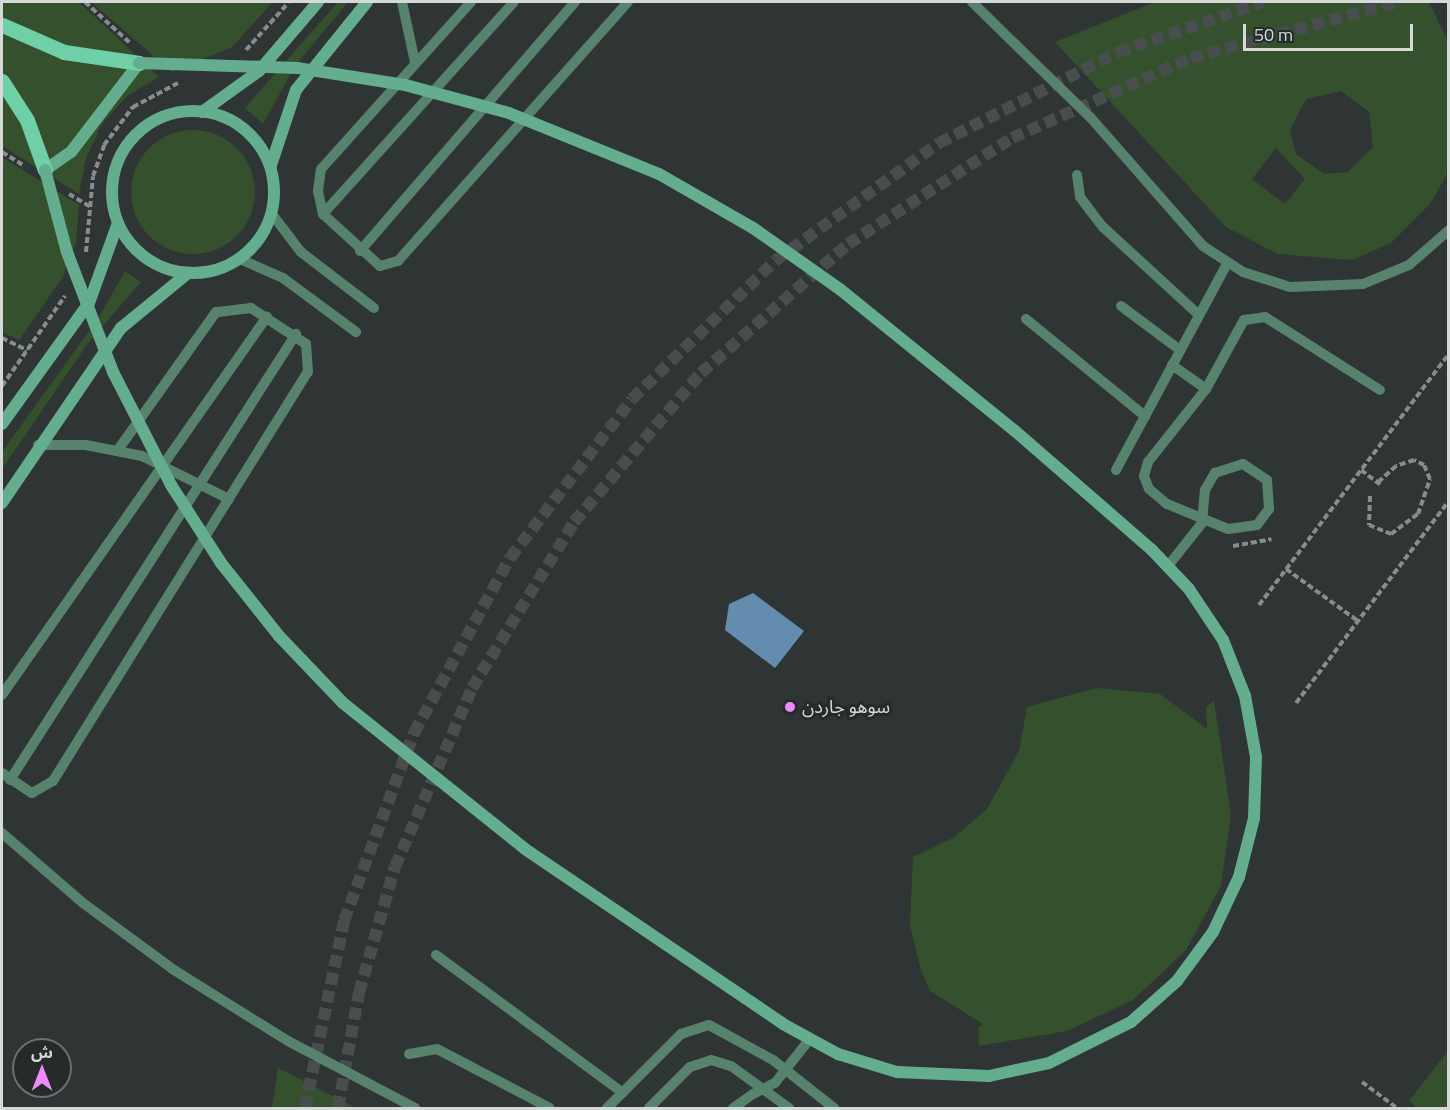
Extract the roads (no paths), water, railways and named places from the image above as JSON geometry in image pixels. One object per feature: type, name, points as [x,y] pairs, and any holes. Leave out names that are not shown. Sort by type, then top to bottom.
[{"type":"main road","points":[[202,111],[259,71],[318,2]]},
{"type":"main road","points":[[271,166],[245,129],[202,111],[169,114],[128,143],[111,190],[118,223],[145,258],[188,273],[215,271],[240,259],[260,239],[272,214],[271,166],[296,90],[367,2]]},
{"type":"main road","points":[[2,26],[64,52],[139,63],[287,67],[405,85],[560,131],[659,174],[753,228],[866,310],[1168,566],[1207,613],[1235,667],[1256,757],[1254,818],[1239,877],[1196,958],[1131,1022],[1077,1052],[1019,1071],[958,1078],[917,1075],[867,1065],[809,1040],[603,904],[412,764],[279,636],[195,525],[135,420],[81,292],[45,170],[27,120],[2,81]]},
{"type":"main road","points":[[45,170],[71,152],[139,63]]},
{"type":"main road","points":[[2,424],[89,303],[118,223]]},
{"type":"main road","points":[[2,503],[38,445],[121,328],[188,273]]},
{"type":"lane","points":[[402,2],[415,62]]},
{"type":"lane","points":[[471,2],[327,159],[318,180],[323,214],[360,251],[380,266],[398,261],[467,177],[628,2]]},
{"type":"lane","points":[[323,214],[514,2]]},
{"type":"lane","points":[[360,251],[575,2]]},
{"type":"lane","points":[[972,2],[1091,118],[1203,246],[1227,264],[1290,287],[1339,288],[1394,272],[1449,231]]},
{"type":"lane","points":[[1077,175],[1080,197],[1103,227],[1199,315]]},
{"type":"lane","points":[[272,214],[301,252],[374,308]]},
{"type":"lane","points":[[240,259],[283,278],[356,332]]},
{"type":"lane","points":[[1116,470],[1227,264]]},
{"type":"lane","points":[[118,450],[209,318],[242,306],[296,334],[310,351],[308,372],[50,786],[32,793],[6,777],[296,334]]},
{"type":"lane","points":[[1121,306],[1180,350]]},
{"type":"lane","points":[[1168,566],[1202,523],[1205,490],[1215,473],[1243,464],[1267,480],[1269,509],[1257,525],[1228,530],[1182,512],[1149,489],[1148,462],[1206,389],[1239,324],[1260,316],[1380,390]]},
{"type":"lane","points":[[2,695],[267,317]]},
{"type":"lane","points":[[1026,319],[1145,416]]},
{"type":"lane","points":[[1172,366],[1206,389]]},
{"type":"lane","points":[[38,445],[118,450],[165,464],[229,499]]},
{"type":"lane","points":[[2,833],[83,903],[184,976],[288,1041],[415,1108]]},
{"type":"lane","points":[[436,955],[623,1093]]},
{"type":"lane","points":[[607,1108],[681,1034],[708,1025],[773,1060],[834,1108]]},
{"type":"lane","points":[[733,1108],[753,1094],[775,1083],[809,1040]]},
{"type":"lane","points":[[409,1054],[437,1049],[550,1108]]},
{"type":"lane","points":[[649,1108],[690,1067],[711,1060],[731,1066],[789,1108]]},
{"type":"water","points":[[753,593],[804,631],[775,668],[725,630],[729,604]]},
{"type":"tunnel","points":[[305,1108],[344,921],[414,733],[510,558],[632,399],[776,260],[939,143],[1118,52],[1263,2]]},
{"type":"tunnel","points":[[338,1108],[359,993],[395,867],[472,688],[574,522],[701,373],[848,244],[1012,138],[1191,58],[1399,2]]},
{"type":"place","name":"سوهو جاردن","points":[[790,707]]}]
